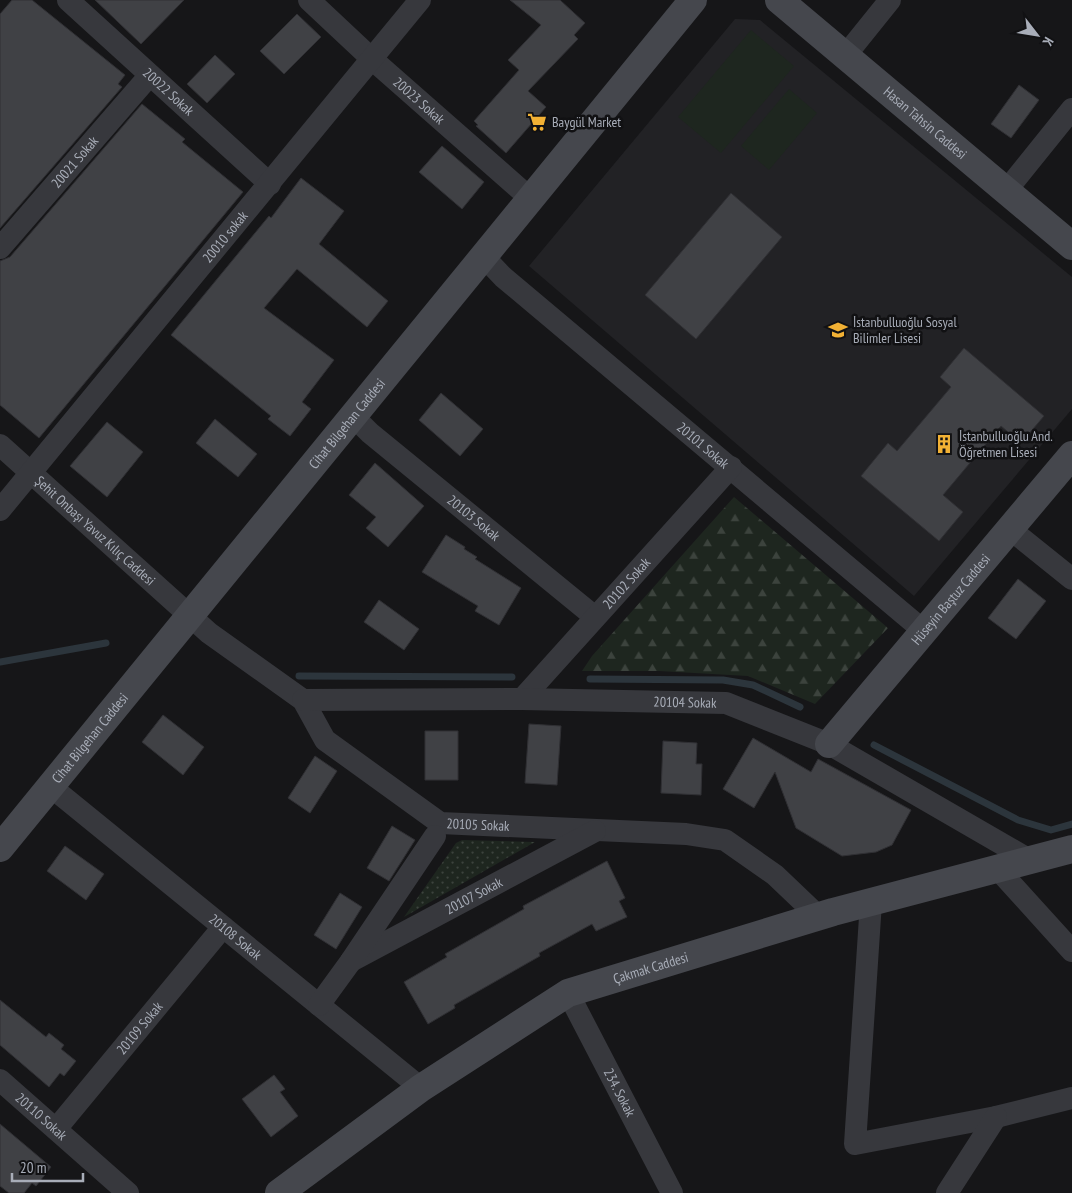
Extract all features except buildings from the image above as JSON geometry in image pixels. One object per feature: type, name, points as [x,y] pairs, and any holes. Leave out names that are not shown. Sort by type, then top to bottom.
[{"type":"main road","name":"Cihat Bilgehan Caddesi","points":[[0,848],[693,0]]},
{"type":"main road","name":"Hasan Tahsin Caddesi","points":[[779,0],[1072,246]]},
{"type":"main road","name":"Hüseyin Baştuz Caddesi","points":[[829,744],[1072,455]]},
{"type":"main road","name":"Çakmak Caddesi","points":[[279,1193],[421,1088],[568,993],[818,916],[1028,859],[1072,849]]},
{"type":"street","name":"20022 Sokak","points":[[68,0],[270,184]]},
{"type":"street","name":"20023 Sokak","points":[[309,0],[373,60],[531,199]]},
{"type":"street","name":"20010 sokak","points":[[0,510],[373,60],[420,0]]},
{"type":"street","points":[[845,56],[890,0]]},
{"type":"street","name":"20021 Sokak","points":[[0,248],[150,74]]},
{"type":"street","points":[[1006,190],[1072,109]]},
{"type":"street","name":"20101 Sokak","points":[[484,257],[503,277],[924,632]]},
{"type":"street","name":"20103 Sokak","points":[[353,416],[370,433],[595,617]]},
{"type":"street","name":"Şehit Onbaşı Yavuz Kılıç Caddesi","points":[[0,445],[189,616]]},
{"type":"street","name":"20102 Sokak","points":[[522,699],[731,468]]},
{"type":"street","points":[[1010,529],[1072,579]]},
{"type":"street","name":"20105 Sokak","points":[[189,616],[209,633],[303,700],[325,740],[440,824],[686,834],[725,840],[776,875],[818,916]]},
{"type":"street","name":"20104 Sokak","points":[[303,700],[522,699],[726,703],[829,744],[1028,859]]},
{"type":"street","name":"20108 Sokak","points":[[50,786],[421,1088]]},
{"type":"street","name":"20107 Sokak","points":[[352,961],[596,831]]},
{"type":"street","points":[[319,1005],[352,961],[435,836]]},
{"type":"street","points":[[996,868],[1072,951]]},
{"type":"street","points":[[870,902],[855,1144],[996,1117],[1072,1098]]},
{"type":"street","name":"20109 Sokak","points":[[56,1129],[223,927]]},
{"type":"street","name":"234. Sokak","points":[[568,993],[672,1193]]},
{"type":"street","name":"20110 Sokak","points":[[0,1080],[128,1193]]},
{"type":"street","points":[[947,1193],[996,1117]]},
{"type":"shaded area","name":"İstanbulluoğlu Sosyal Bilimler Lisesi","points":[[735,19],[760,20],[1072,277],[1072,409],[914,596],[529,266]]},
{"type":"green space","points":[[751,30],[794,66],[721,153],[678,117]]},
{"type":"green space","points":[[789,89],[817,113],[769,170],[741,146]]},
{"type":"green space","points":[[734,497],[888,628],[815,704],[748,676],[659,671],[582,671],[592,656]]},
{"type":"green space","points":[[462,840],[535,842],[404,917],[456,843]]},
{"type":"waterway","points":[[0,662],[106,643]]},
{"type":"waterway","points":[[299,676],[512,677]]},
{"type":"waterway","points":[[590,679],[723,680],[753,685],[800,707]]},
{"type":"waterway","points":[[874,745],[1018,820],[1051,830],[1072,824]]},
{"type":"place","name":"Baygül Market","points":[[537,122]]},
{"type":"place","name":"İstanbulluoğlu Sosyal Bilimler Lisesi","points":[[838,330]]},
{"type":"place","name":"İstanbulluoğlu And. Öğretmen Lisesi","points":[[944,444]]}]
